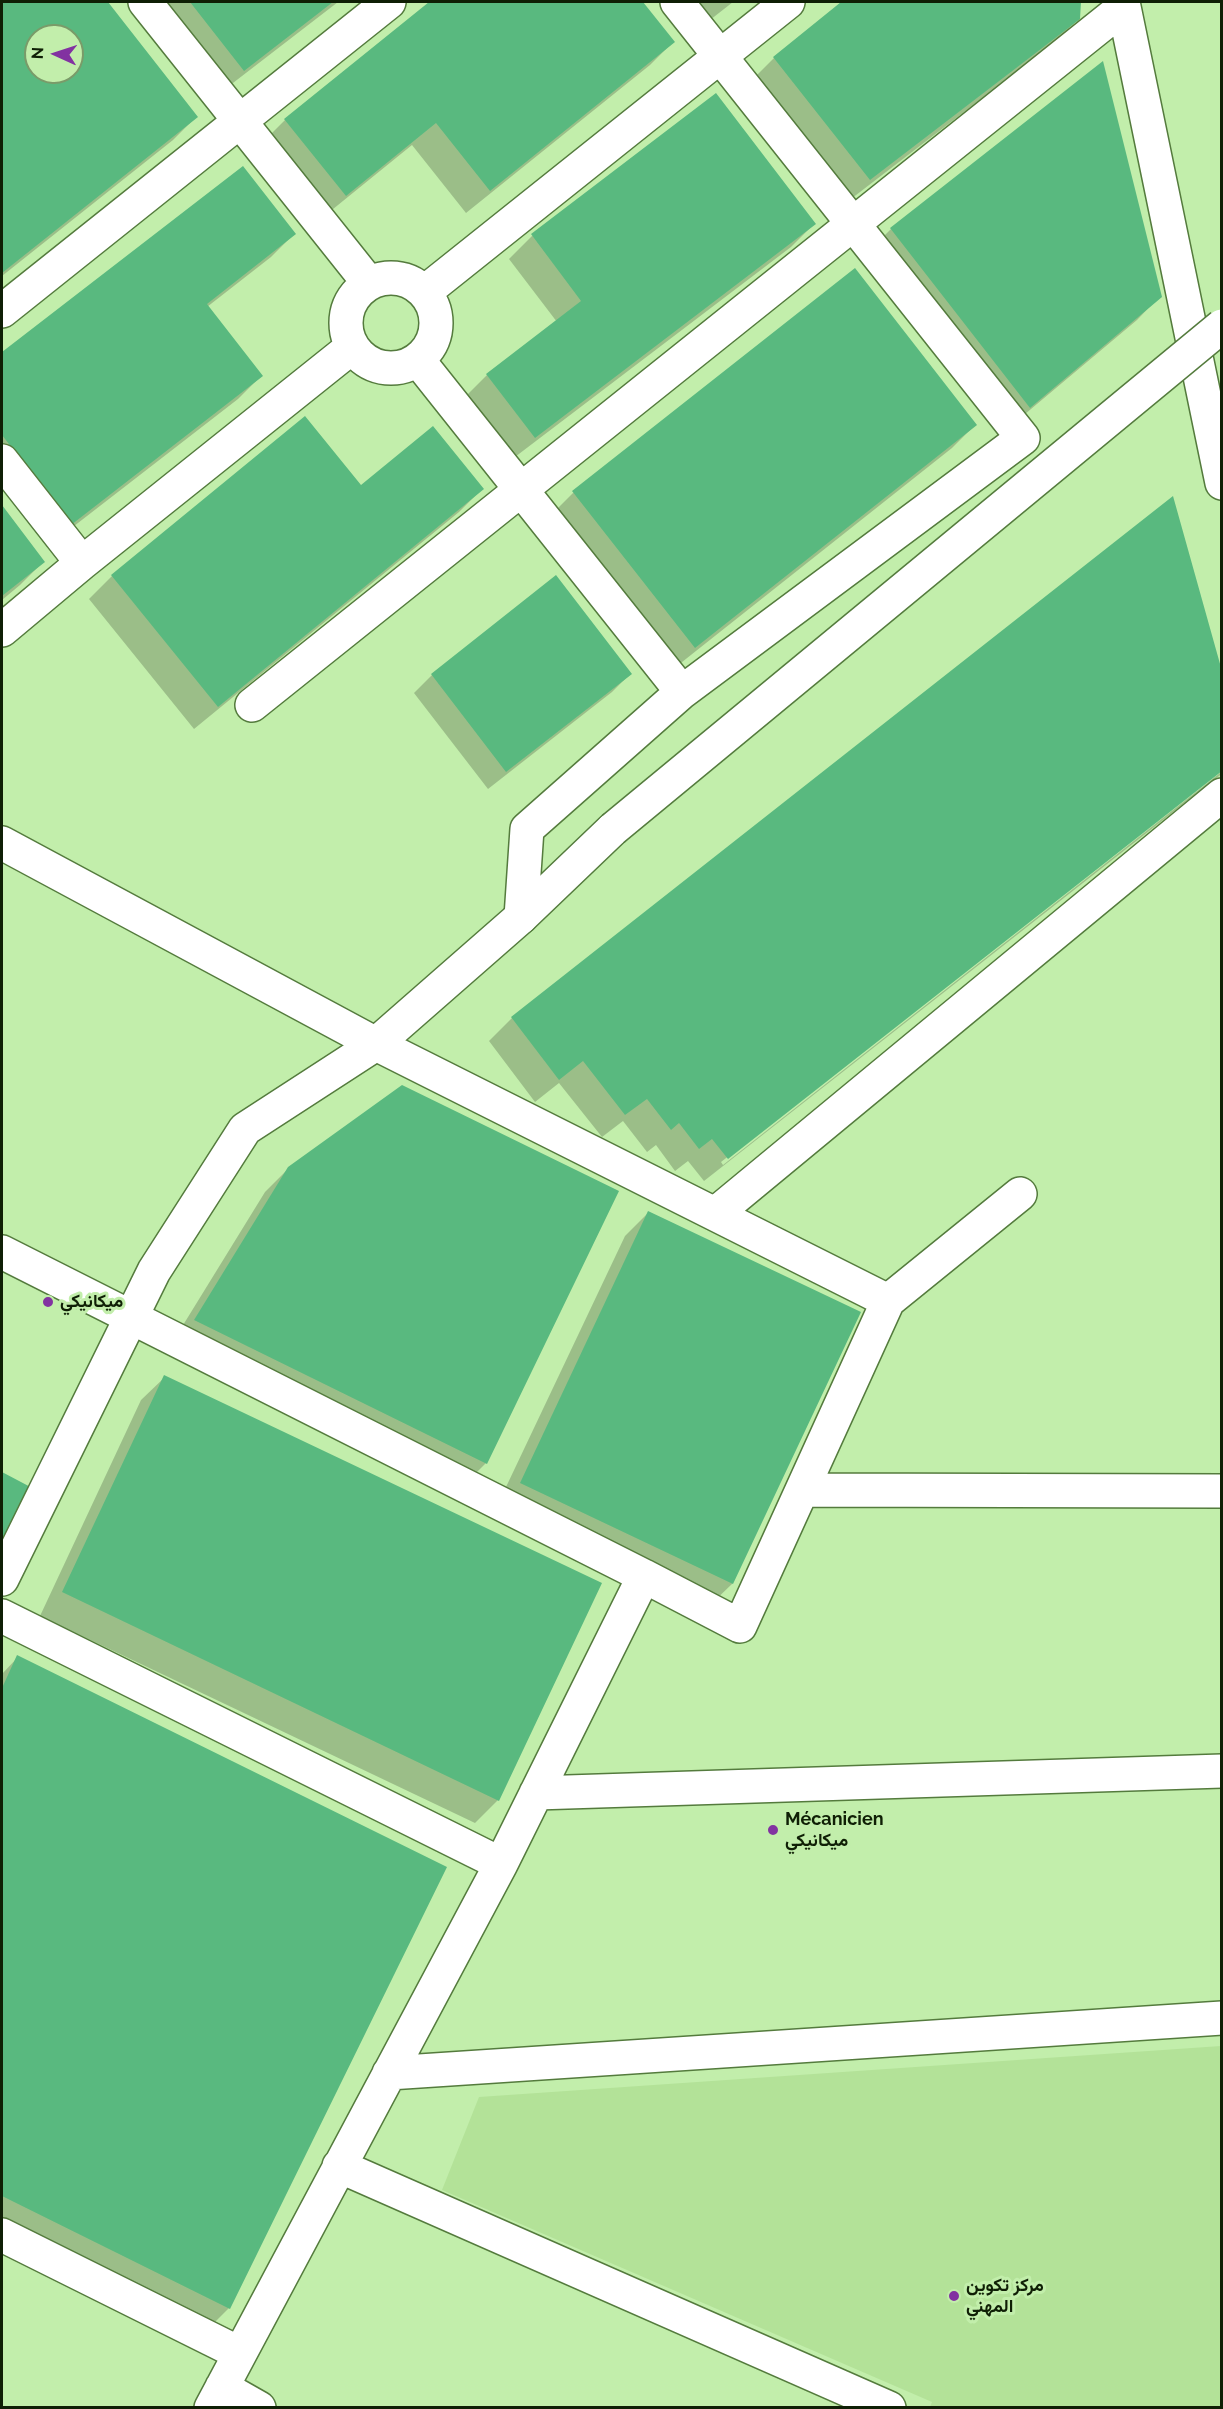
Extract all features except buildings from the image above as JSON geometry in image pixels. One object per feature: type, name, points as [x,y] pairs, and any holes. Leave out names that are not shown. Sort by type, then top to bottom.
[{"type":"street","points":[[145,2],[368,282]]},
{"type":"street","points":[[2,311],[389,2]]},
{"type":"street","points":[[520,917],[527,829],[681,692],[1023,438],[678,2]]},
{"type":"street","points":[[426,291],[788,2]]},
{"type":"street","points":[[252,705],[854,224],[1123,4],[1221,483]]},
{"type":"street","points":[[401,277],[426,291],[436,312],[437,332],[428,351],[418,360],[392,369],[372,365],[352,347],[346,334],[346,313],[354,294],[368,282],[401,277]]},
{"type":"street","points":[[2,1579],[154,1271],[244,1129],[376,1044],[520,917],[613,829],[1221,326]]},
{"type":"street","points":[[2,630],[352,347]]},
{"type":"street","points":[[418,360],[681,692]]},
{"type":"street","points":[[2,461],[82,563]]},
{"type":"street","points":[[715,1214],[1221,795]]},
{"type":"street","points":[[2,843],[376,1044],[888,1301]]},
{"type":"street","points":[[2,1252],[740,1626],[888,1301],[1020,1194]]},
{"type":"street","points":[[802,1490],[1221,1491]]},
{"type":"street","points":[[260,2408],[216,2397],[501,1864],[644,1576]]},
{"type":"street","points":[[2,1616],[501,1864]]},
{"type":"street","points":[[536,1793],[1221,1771]]},
{"type":"street","points":[[388,2073],[1221,2018]]},
{"type":"street","points":[[339,2166],[889,2408]]},
{"type":"street","points":[[2,2235],[239,2353]]},
{"type":"shaded area","name":"مركز تكوين المهني","points":[[1221,2046],[1221,2407],[930,2407],[932,2402],[442,2190],[479,2097]]},
{"type":"place","name":"ميكانيكي","points":[[48,1302]]},
{"type":"place","name":"Mécanicien ميكانيكي","points":[[773,1830]]},
{"type":"place","name":"مركز تكوين المهني","points":[[954,2296]]}]
